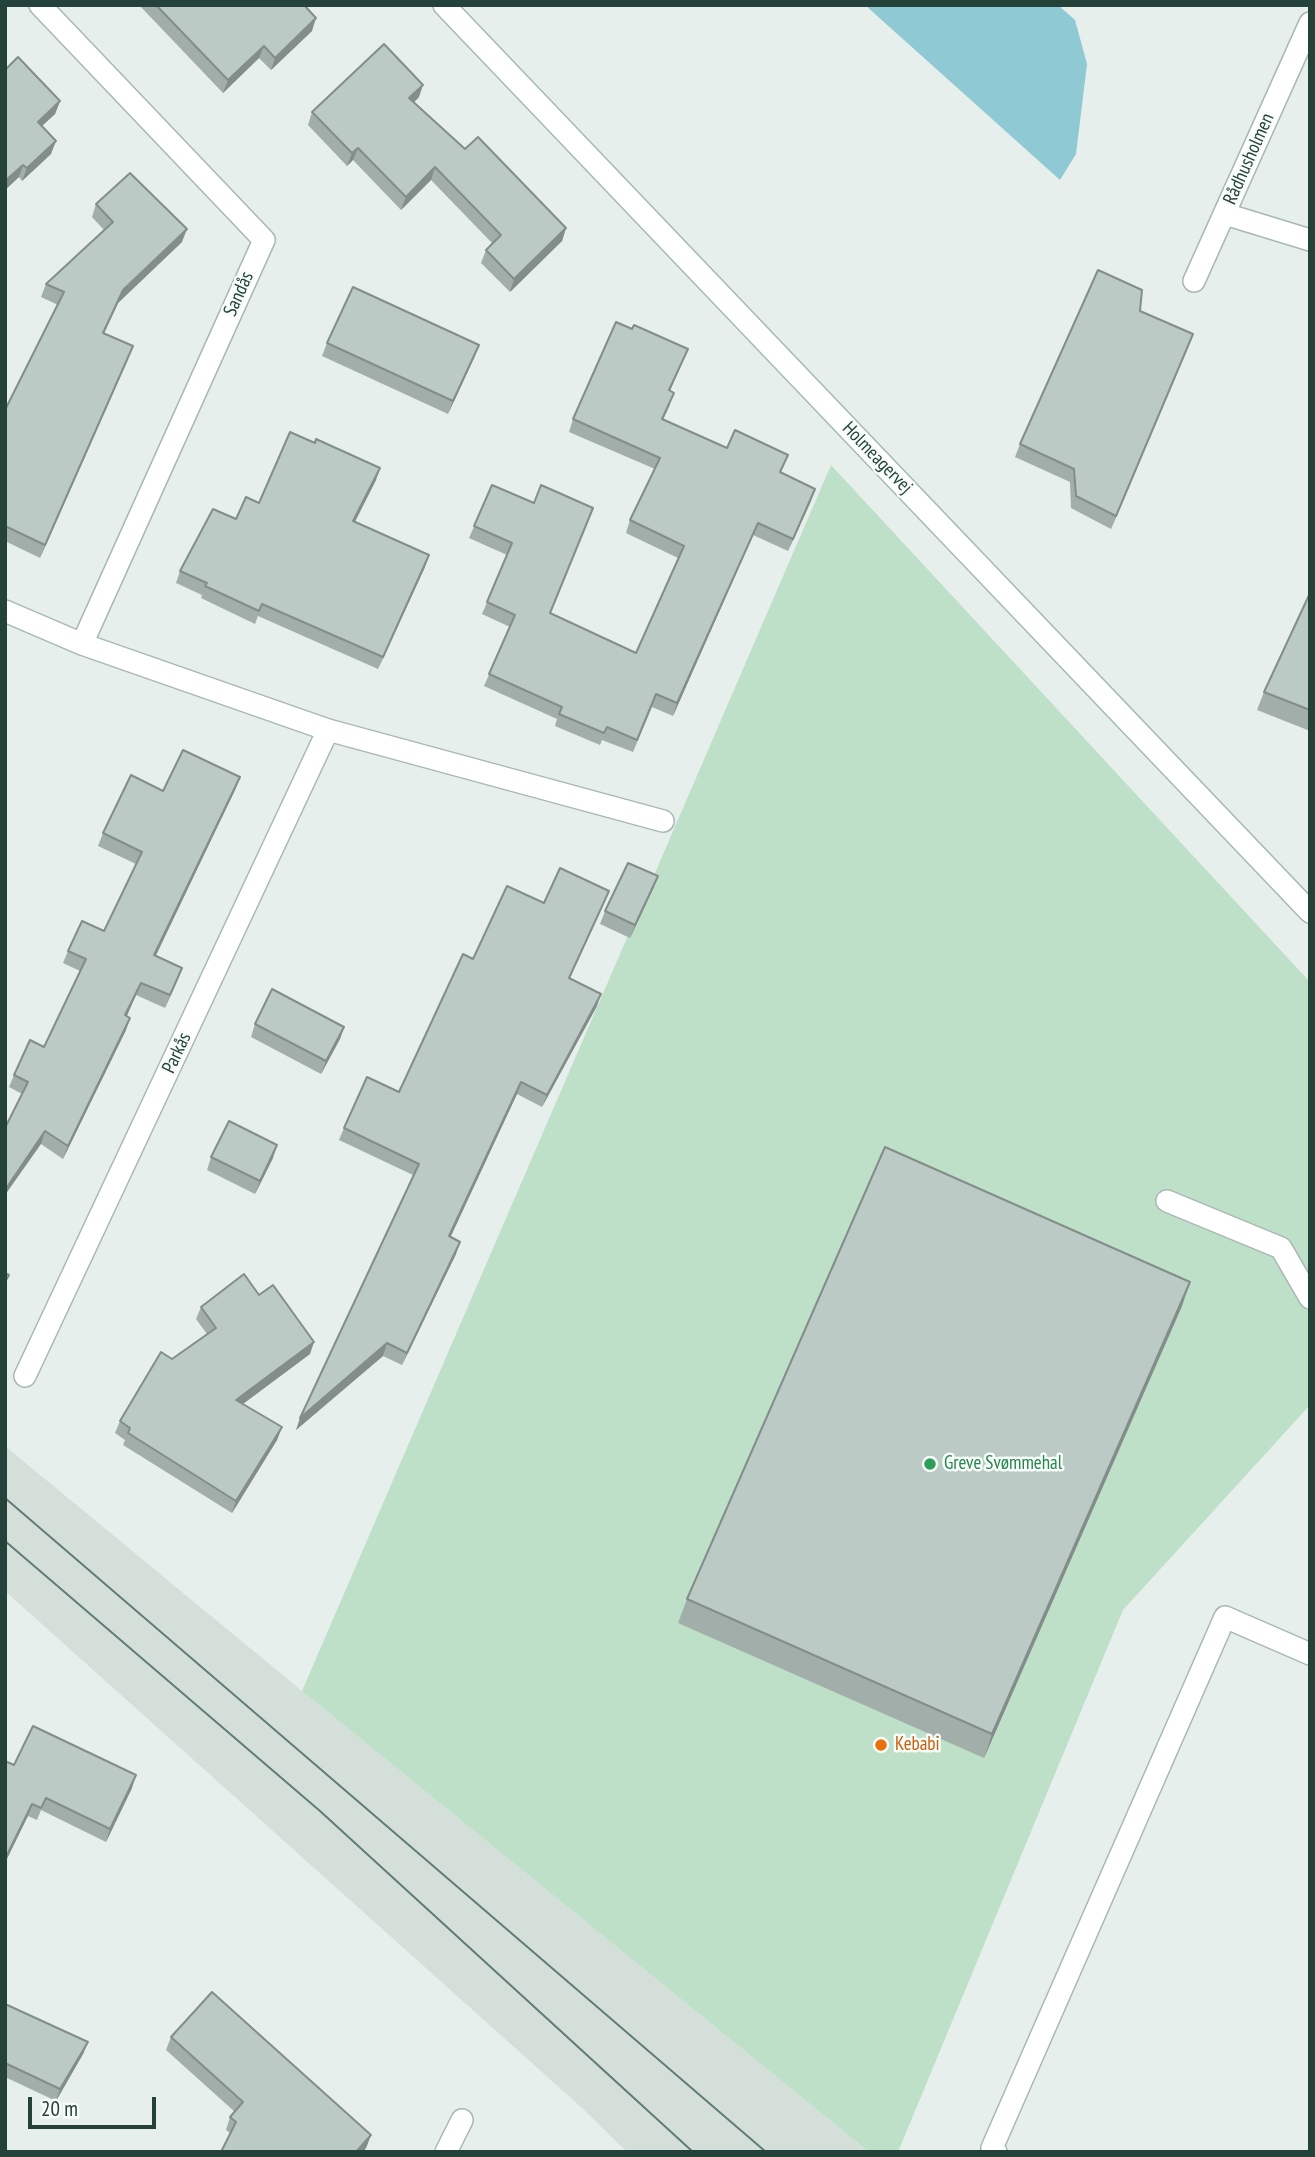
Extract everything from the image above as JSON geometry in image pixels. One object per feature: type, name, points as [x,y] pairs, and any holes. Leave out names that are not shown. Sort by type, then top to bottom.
[{"type":"street","name":"Sandås","points":[[40,5],[264,240],[82,644]]},
{"type":"street","name":"Holmeagervej","points":[[443,5],[1310,912]]},
{"type":"street","name":"Rådhusholmen","points":[[1310,23],[1225,214],[1310,240]]},
{"type":"street","points":[[1194,281],[1225,214]]},
{"type":"street","points":[[5,611],[82,644],[328,730],[663,821]]},
{"type":"street","name":"Parkås","points":[[25,1376],[328,730]]},
{"type":"street","points":[[1167,1201],[1280,1248],[1310,1298]]},
{"type":"street","points":[[996,2152],[992,2148],[1225,1618],[1310,1654]]},
{"type":"street","points":[[446,2152],[462,2120]]},
{"type":"shaded area","points":[[5,1446],[869,2152],[627,2152],[581,2107],[5,1591]]},
{"type":"green space","points":[[831,465],[1310,982],[1310,1405],[1123,1610],[898,2152],[869,2152],[302,1691]]},
{"type":"water","points":[[865,5],[1058,5],[1075,20],[1087,64],[1076,154],[1060,180]]},
{"type":"building","points":[[156,5],[304,5],[316,18],[275,58],[264,46],[228,80]]},
{"type":"building","points":[[384,44],[423,85],[409,98],[465,149],[478,137],[566,228],[514,279],[486,250],[501,235],[435,167],[406,197],[358,148],[352,153],[312,112]]},
{"type":"building","points":[[18,57],[60,101],[38,122],[56,141],[27,168],[23,165],[5,181],[5,70]]},
{"type":"building","points":[[130,173],[187,229],[123,290],[103,333],[133,346],[45,545],[5,526],[5,410],[64,292],[46,284],[113,222],[96,204]]},
{"type":"building","points":[[1098,270],[1142,290],[1140,311],[1193,334],[1116,516],[1076,496],[1074,469],[1020,444]]},
{"type":"building","points":[[353,287],[479,345],[453,401],[327,343]]},
{"type":"building","points":[[616,322],[632,329],[634,325],[688,349],[669,390],[674,393],[662,419],[727,448],[735,430],[788,455],[780,472],[815,489],[793,539],[758,523],[677,703],[656,694],[637,740],[607,727],[604,733],[559,714],[562,707],[489,674],[515,615],[487,602],[512,543],[474,526],[492,485],[534,503],[541,485],[593,508],[550,613],[636,653],[684,546],[630,520],[660,458],[573,419]]},
{"type":"building","points":[[290,432],[315,443],[316,439],[380,468],[353,521],[429,555],[383,657],[262,604],[259,611],[180,571],[213,509],[236,519],[246,497],[259,503]]},
{"type":"building","points":[[1310,593],[1310,710],[1264,692]]},
{"type":"building","points":[[183,750],[240,777],[154,955],[182,968],[170,995],[141,983],[125,1015],[130,1018],[68,1146],[45,1131],[5,1190],[5,1128],[28,1082],[14,1075],[30,1040],[44,1047],[86,959],[68,951],[82,921],[104,931],[142,852],[103,833],[131,775],[163,791]]},
{"type":"building","points":[[628,863],[658,876],[635,925],[605,911]]},
{"type":"building","points":[[560,868],[609,891],[569,978],[601,994],[547,1095],[521,1082],[449,1236],[460,1242],[407,1353],[387,1343],[300,1418],[419,1164],[344,1128],[367,1077],[399,1092],[463,954],[473,959],[507,886],[544,903]]},
{"type":"building","points":[[272,989],[344,1027],[326,1061],[255,1024]]},
{"type":"building","points":[[229,1121],[277,1145],[260,1181],[211,1157]]},
{"type":"building","name":"Greve Svømmehal","points":[[885,1147],[1190,1282],[992,1734],[687,1599]]},
{"type":"building","points":[[244,1274],[259,1295],[273,1285],[314,1342],[236,1400],[282,1427],[236,1501],[128,1433],[130,1428],[120,1421],[161,1352],[172,1359],[216,1328],[201,1307]]},
{"type":"building","points":[[33,1726],[136,1775],[110,1829],[46,1798],[41,1808],[32,1804],[5,1859],[5,1761],[14,1765]]},
{"type":"building","points":[[212,1992],[371,2135],[356,2152],[221,2152],[236,2122],[230,2117],[243,2102],[171,2037]]},
{"type":"building","points":[[5,2004],[88,2042],[60,2089],[5,2063]]},
{"type":"tram line","points":[[5,1498],[766,2152]]},
{"type":"tram line","points":[[5,1541],[320,1811],[693,2152]]},
{"type":"place","name":"Greve Svømmehal","points":[[930,1464]]},
{"type":"place","name":"Kebabi","points":[[881,1745]]}]
